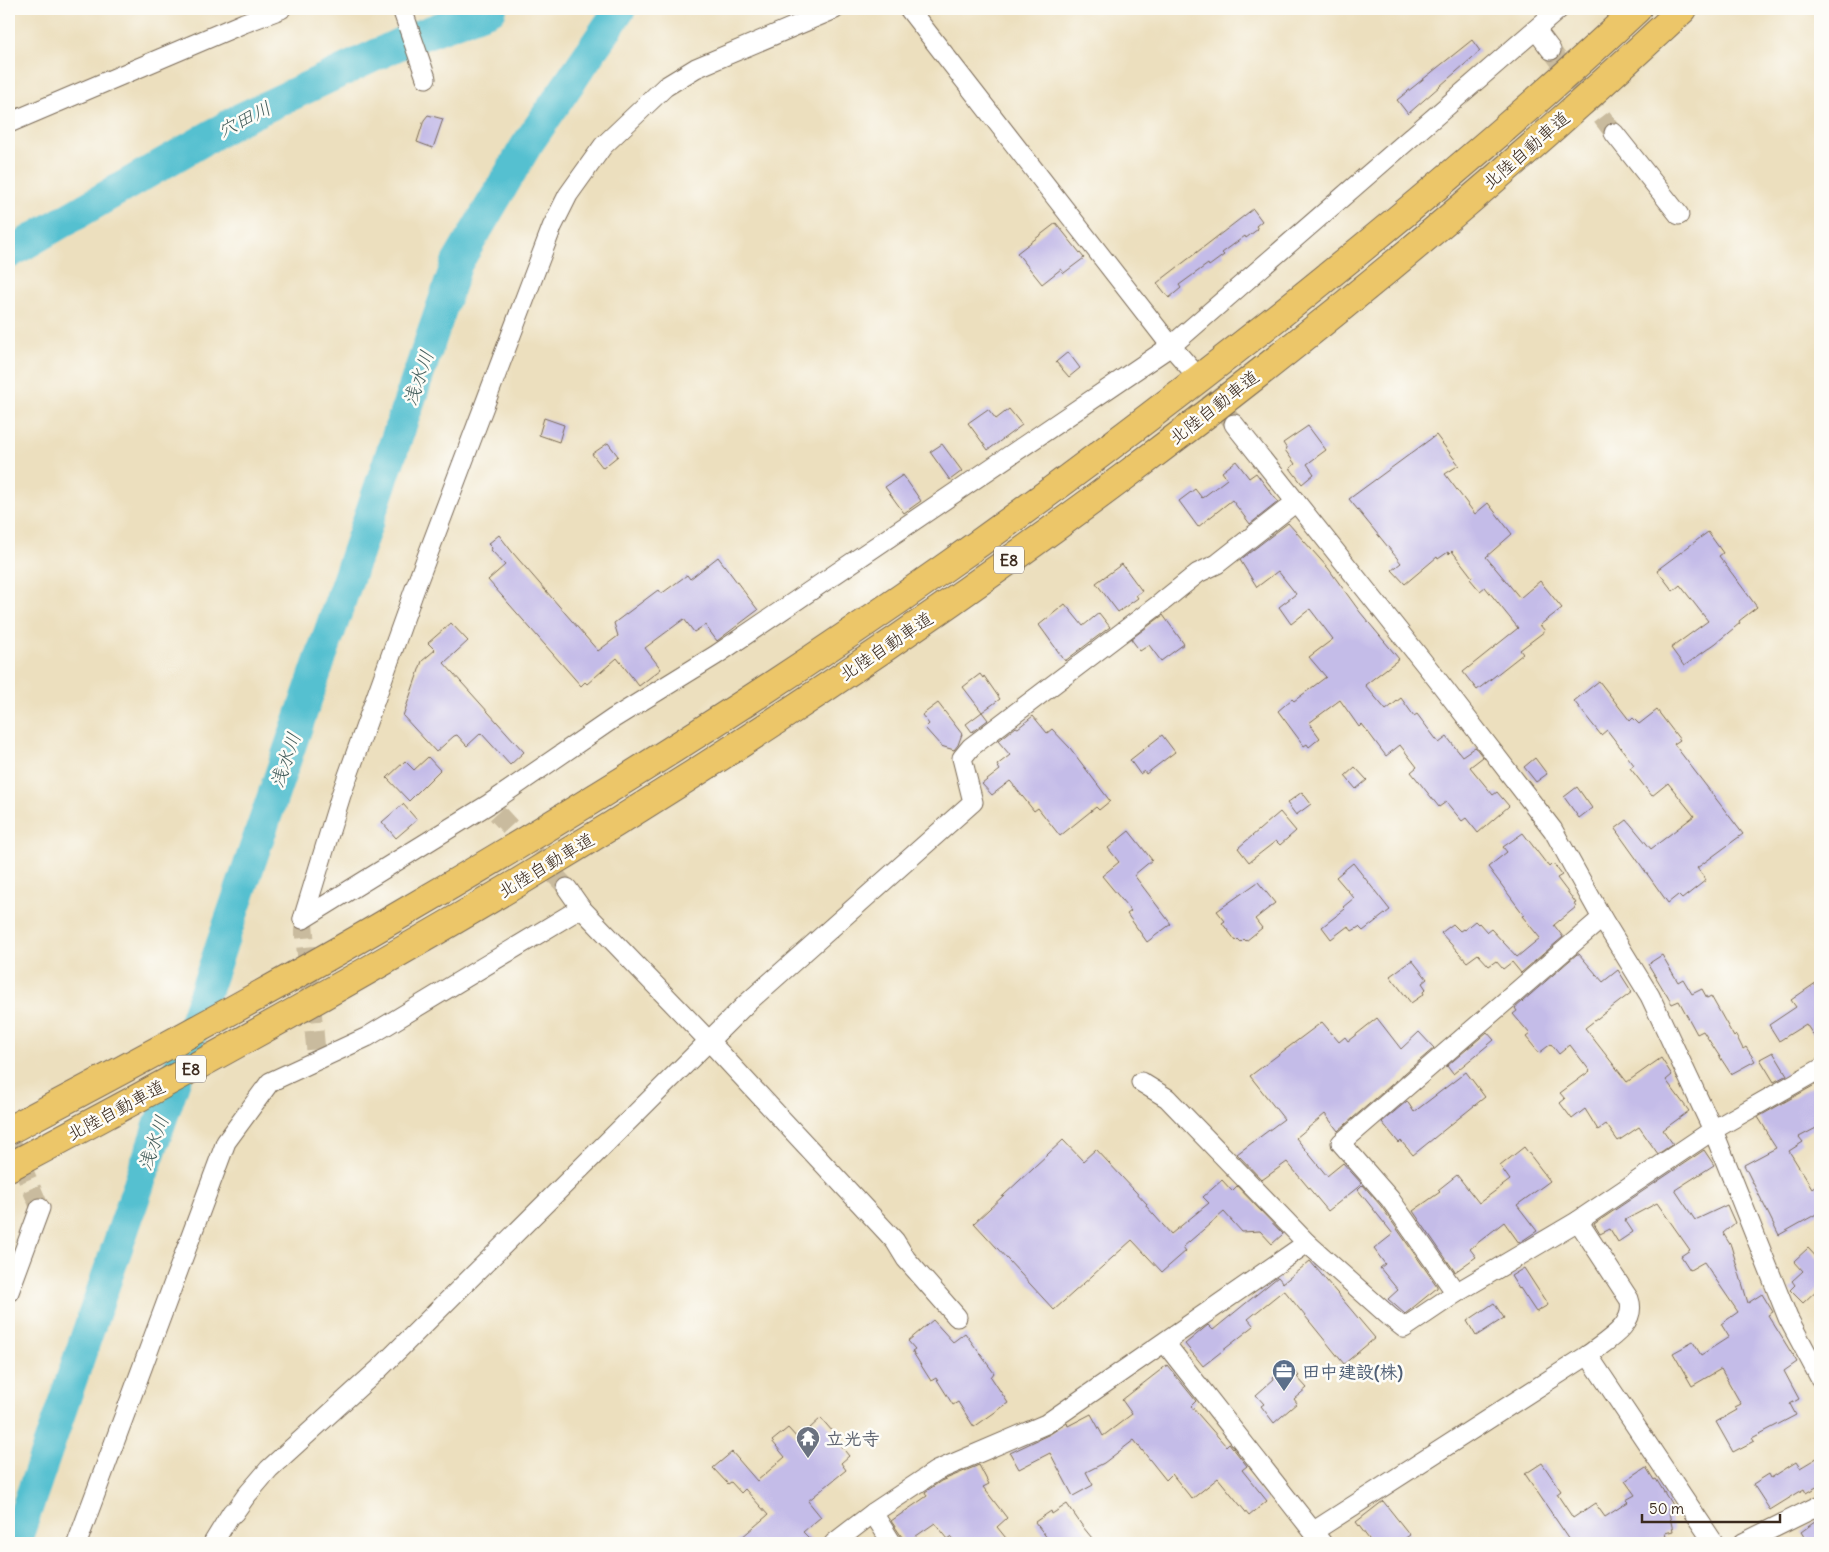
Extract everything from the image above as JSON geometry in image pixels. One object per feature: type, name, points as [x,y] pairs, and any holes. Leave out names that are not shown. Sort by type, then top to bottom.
[{"type":"highway","name":"北陸自動車道","points":[[9,1130],[280,984],[394,918],[620,782],[844,637],[948,565],[1151,416],[1345,263],[1530,105],[1637,9]]},
{"type":"highway","name":"北陸自動車道","points":[[9,1167],[271,1025],[505,890],[637,809],[862,663],[1004,564],[1170,442],[1267,366],[1365,287],[1549,131],[1684,9]]},
{"type":"street","points":[[9,123],[281,9]]},
{"type":"street","points":[[402,9],[426,78]]},
{"type":"street","points":[[835,9],[696,68],[666,87],[603,146],[568,195],[552,227],[414,591],[341,796],[303,919],[493,808],[614,718],[716,655],[1171,346],[1560,9]]},
{"type":"street","points":[[909,9],[1171,346],[1191,369]]},
{"type":"street","points":[[1536,30],[1551,50]]},
{"type":"street","points":[[1614,133],[1679,215]]},
{"type":"street","points":[[1234,424],[1436,678],[1553,830],[1602,918],[1650,996],[1713,1130],[1788,1318],[1820,1378]]},
{"type":"street","points":[[213,1543],[232,1512],[234,1512],[269,1469],[379,1369],[747,1003],[973,802],[962,758],[971,747],[1198,573],[1217,564],[1296,502]]},
{"type":"street","points":[[566,888],[581,908],[709,1041],[895,1241],[906,1259],[957,1317]]},
{"type":"street","points":[[77,1543],[226,1142],[270,1082],[367,1038],[581,908]]},
{"type":"street","points":[[1456,1293],[1390,1199],[1341,1143],[1602,918]]},
{"type":"street","points":[[1141,1082],[1167,1098],[1307,1243],[1404,1328],[1456,1293],[1578,1221],[1713,1130],[1820,1069]]},
{"type":"street","points":[[9,1292],[40,1208]]},
{"type":"street","points":[[1165,1343],[1318,1537],[1588,1355],[1626,1325],[1632,1308],[1629,1299],[1578,1221]]},
{"type":"street","points":[[834,1543],[872,1513],[936,1472],[1046,1424],[1307,1243]]},
{"type":"street","points":[[1588,1355],[1714,1543]]},
{"type":"street","points":[[1743,1543],[1820,1505]]},
{"type":"street","points":[[872,1513],[892,1543]]},
{"type":"building","points":[[1472,40],[1480,51],[1408,114],[1397,100]]},
{"type":"building","points":[[428,115],[443,119],[433,148],[417,142],[424,120]]},
{"type":"building","points":[[1253,209],[1262,221],[1256,226],[1258,229],[1222,253],[1224,255],[1209,266],[1208,264],[1179,285],[1181,288],[1169,298],[1157,283]]},
{"type":"building","points":[[1056,223],[1084,258],[1064,273],[1061,269],[1042,284],[1017,253]]},
{"type":"building","points":[[1068,352],[1080,368],[1069,377],[1056,362]]},
{"type":"building","points":[[988,409],[996,419],[1009,409],[1022,425],[988,450],[968,423]]},
{"type":"building","points":[[544,418],[564,425],[559,442],[539,435]]},
{"type":"building","points":[[1308,426],[1326,450],[1307,464],[1314,474],[1302,484],[1290,468],[1295,464],[1285,450],[1287,449],[1283,443]]},
{"type":"building","points":[[1436,435],[1459,465],[1445,474],[1475,514],[1488,503],[1512,534],[1486,557],[1520,598],[1540,581],[1562,608],[1540,625],[1545,631],[1520,650],[1523,654],[1477,690],[1463,672],[1518,628],[1485,587],[1480,591],[1452,551],[1438,559],[1437,557],[1405,584],[1392,570],[1401,563],[1349,499]]},
{"type":"building","points":[[608,443],[618,456],[603,468],[592,454]]},
{"type":"building","points":[[942,444],[962,471],[950,480],[930,452]]},
{"type":"building","points":[[1236,461],[1249,478],[1256,473],[1278,502],[1250,524],[1232,500],[1198,527],[1179,501],[1195,489],[1202,498],[1227,479],[1222,472]]},
{"type":"building","points":[[903,475],[921,501],[904,513],[885,487]]},
{"type":"building","points":[[1288,523],[1328,568],[1360,612],[1399,659],[1365,685],[1386,710],[1401,698],[1414,716],[1417,714],[1439,743],[1447,737],[1462,756],[1475,747],[1483,757],[1470,767],[1493,795],[1497,792],[1509,806],[1478,833],[1466,818],[1462,821],[1446,802],[1439,807],[1411,772],[1417,767],[1400,745],[1386,756],[1362,724],[1359,727],[1340,700],[1309,723],[1320,738],[1309,747],[1307,744],[1304,746],[1278,711],[1292,699],[1294,701],[1326,677],[1309,657],[1333,639],[1310,609],[1291,624],[1279,607],[1296,594],[1278,571],[1257,587],[1240,560]]},
{"type":"building","points":[[1708,532],[1723,553],[1719,556],[1757,607],[1716,643],[1684,666],[1671,648],[1708,621],[1680,585],[1673,591],[1657,570]]},
{"type":"building","points":[[499,535],[598,651],[618,636],[614,623],[658,590],[661,594],[687,575],[690,579],[718,557],[758,610],[717,641],[705,625],[694,632],[684,619],[645,648],[661,669],[639,686],[617,658],[587,684],[585,682],[581,686],[488,580],[505,565],[488,544]]},
{"type":"building","points":[[1122,564],[1142,591],[1136,595],[1138,598],[1118,612],[1096,583]]},
{"type":"building","points":[[1065,604],[1083,626],[1099,613],[1110,627],[1065,661],[1039,625]]},
{"type":"building","points":[[1163,615],[1184,644],[1161,661],[1149,645],[1140,651],[1131,639]]},
{"type":"building","points":[[451,623],[468,641],[444,663],[524,752],[510,765],[481,733],[467,746],[457,735],[454,736],[436,752],[403,716],[422,661],[435,650],[428,643]]},
{"type":"building","points":[[980,674],[983,678],[984,676],[1000,699],[982,712],[963,687]]},
{"type":"building","points":[[1599,681],[1630,721],[1633,718],[1639,724],[1657,710],[1680,740],[1674,744],[1743,834],[1697,868],[1706,880],[1682,899],[1678,895],[1668,903],[1615,829],[1627,820],[1651,849],[1694,816],[1668,783],[1652,796],[1630,768],[1634,765],[1607,730],[1601,735],[1574,701]]},
{"type":"building","points":[[938,703],[962,734],[954,750],[941,746],[925,728],[929,724],[922,715]]},
{"type":"building","points":[[982,712],[988,720],[972,732],[966,724]]},
{"type":"building","points":[[1033,716],[1047,733],[1052,729],[1070,748],[1110,801],[1099,810],[1096,807],[1060,836],[1038,808],[1034,811],[1010,781],[992,795],[982,784],[1000,770],[997,765],[1010,755],[998,741]]},
{"type":"building","points":[[1162,735],[1175,752],[1146,774],[1144,771],[1140,774],[1130,760]]},
{"type":"building","points":[[428,757],[440,770],[409,801],[387,778],[405,761],[414,770]]},
{"type":"building","points":[[1535,758],[1547,774],[1536,782],[1524,767]]},
{"type":"building","points":[[1355,767],[1367,780],[1356,789],[1345,776]]},
{"type":"building","points":[[1577,787],[1592,808],[1579,818],[1564,797]]},
{"type":"building","points":[[1302,792],[1311,804],[1296,815],[1287,803]]},
{"type":"building","points":[[403,804],[417,820],[396,838],[382,822]]},
{"type":"building","points":[[1280,812],[1296,831],[1280,845],[1276,841],[1249,862],[1238,848]]},
{"type":"building","points":[[1129,831],[1152,860],[1134,875],[1171,924],[1147,942],[1127,914],[1131,911],[1102,876],[1119,862],[1108,848]]},
{"type":"building","points":[[1523,833],[1549,867],[1553,863],[1562,875],[1557,878],[1576,903],[1574,904],[1576,907],[1554,925],[1563,937],[1521,973],[1512,962],[1503,969],[1496,961],[1489,966],[1478,954],[1467,962],[1441,933],[1453,924],[1460,931],[1475,921],[1487,932],[1491,929],[1517,957],[1540,938],[1522,916],[1524,915],[1488,867],[1507,852],[1503,847]]},
{"type":"building","points":[[1353,863],[1390,910],[1363,931],[1359,927],[1352,931],[1348,926],[1331,939],[1322,927],[1345,909],[1343,907],[1354,898],[1336,877]]},
{"type":"building","points":[[1258,882],[1275,903],[1255,919],[1262,928],[1246,941],[1244,939],[1241,942],[1238,939],[1236,941],[1222,923],[1225,921],[1217,911]]},
{"type":"building","points":[[1577,954],[1603,982],[1618,970],[1632,992],[1585,1028],[1627,1082],[1661,1058],[1672,1075],[1666,1080],[1689,1111],[1663,1130],[1673,1144],[1658,1154],[1639,1127],[1618,1141],[1606,1124],[1598,1130],[1585,1109],[1572,1119],[1560,1103],[1565,1099],[1560,1093],[1590,1071],[1570,1045],[1559,1054],[1551,1044],[1539,1053],[1526,1037],[1530,1034],[1513,1014],[1517,1011],[1515,1008]]},
{"type":"building","points":[[1662,955],[1678,982],[1683,979],[1692,994],[1702,989],[1707,998],[1711,996],[1734,1037],[1736,1035],[1743,1049],[1746,1047],[1755,1061],[1731,1074],[1703,1031],[1697,1034],[1679,1001],[1672,1004],[1648,964]]},
{"type":"building","points":[[1412,960],[1427,979],[1422,983],[1426,989],[1423,992],[1424,994],[1411,1003],[1390,976]]},
{"type":"building","points":[[1820,980],[1820,1045],[1806,1024],[1779,1041],[1769,1025],[1796,1007],[1791,1000]]},
{"type":"building","points":[[1377,1018],[1401,1049],[1419,1032],[1434,1048],[1338,1131],[1325,1114],[1296,1138],[1327,1176],[1343,1163],[1362,1184],[1328,1211],[1287,1162],[1262,1180],[1237,1154],[1284,1119],[1250,1076],[1322,1022],[1339,1042],[1345,1037],[1348,1041]]},
{"type":"building","points":[[1487,1032],[1494,1040],[1453,1074],[1447,1066]]},
{"type":"building","points":[[1773,1052],[1787,1075],[1774,1082],[1760,1059]]},
{"type":"building","points":[[1466,1072],[1485,1097],[1413,1155],[1401,1141],[1399,1143],[1382,1122],[1407,1101],[1414,1112]]},
{"type":"building","points":[[1820,1082],[1820,1126],[1799,1137],[1803,1142],[1789,1151],[1812,1188],[1820,1182],[1820,1212],[1779,1235],[1744,1165],[1776,1148],[1758,1117]]},
{"type":"building","points":[[1063,1140],[1083,1161],[1096,1149],[1147,1204],[1146,1206],[1171,1234],[1209,1203],[1203,1197],[1222,1180],[1232,1191],[1237,1186],[1283,1234],[1272,1244],[1260,1231],[1242,1232],[1224,1212],[1183,1247],[1186,1251],[1162,1272],[1132,1240],[1054,1310],[974,1223]]},
{"type":"building","points":[[1524,1147],[1550,1181],[1517,1205],[1537,1231],[1519,1243],[1504,1222],[1470,1249],[1476,1257],[1455,1272],[1413,1211],[1440,1192],[1438,1190],[1457,1175],[1479,1203],[1510,1180],[1500,1166]]},
{"type":"building","points":[[1704,1150],[1714,1165],[1675,1190],[1695,1220],[1727,1205],[1735,1223],[1723,1233],[1731,1246],[1748,1303],[1762,1294],[1773,1312],[1768,1315],[1797,1362],[1784,1371],[1799,1399],[1790,1404],[1796,1415],[1752,1438],[1754,1441],[1733,1452],[1716,1422],[1737,1410],[1735,1407],[1741,1404],[1721,1369],[1692,1386],[1673,1353],[1693,1342],[1701,1355],[1729,1337],[1721,1324],[1738,1312],[1704,1262],[1690,1270],[1681,1256],[1690,1250],[1657,1203],[1625,1220],[1633,1232],[1618,1242],[1610,1229],[1600,1234],[1594,1224]]},
{"type":"building","points":[[1363,1185],[1381,1206],[1437,1286],[1437,1288],[1405,1314],[1388,1299],[1398,1290],[1380,1268],[1385,1264],[1374,1249],[1393,1234],[1358,1190]]},
{"type":"building","points":[[1808,1248],[1820,1261],[1820,1287],[1803,1303],[1790,1290],[1795,1285],[1792,1281],[1803,1271],[1794,1261]]},
{"type":"building","points":[[1310,1261],[1375,1338],[1344,1364],[1284,1290],[1248,1319],[1254,1326],[1203,1366],[1185,1344],[1208,1325],[1213,1330],[1278,1277],[1283,1283]]},
{"type":"building","points":[[1524,1268],[1548,1305],[1536,1312],[1511,1276]]},
{"type":"building","points":[[1494,1303],[1504,1318],[1476,1336],[1467,1321]]},
{"type":"building","points":[[933,1320],[953,1342],[965,1333],[994,1373],[991,1377],[1008,1403],[974,1427],[958,1402],[953,1405],[936,1378],[931,1381],[912,1351],[915,1349],[908,1341]]},
{"type":"building","points":[[1289,1364],[1307,1388],[1294,1399],[1297,1403],[1274,1423],[1261,1406],[1264,1404],[1256,1395]]},
{"type":"building","points":[[1167,1365],[1196,1401],[1191,1406],[1226,1446],[1229,1443],[1247,1466],[1242,1470],[1267,1501],[1249,1516],[1218,1478],[1192,1499],[1172,1474],[1166,1480],[1134,1440],[1104,1463],[1086,1472],[1093,1485],[1073,1496],[1050,1453],[1019,1469],[1010,1453],[1050,1434],[1067,1423],[1068,1426],[1091,1414],[1103,1436],[1132,1414],[1122,1400]]},
{"type":"building","points":[[821,1418],[838,1438],[836,1440],[849,1456],[841,1463],[846,1470],[808,1501],[821,1517],[803,1532],[814,1543],[735,1543],[768,1515],[745,1489],[741,1493],[731,1482],[728,1484],[713,1468],[732,1452],[757,1481],[785,1457],[772,1441],[788,1428],[798,1439]]},
{"type":"building","points":[[1820,1456],[1820,1485],[1806,1493],[1804,1489],[1770,1510],[1753,1484],[1769,1474],[1771,1478],[1796,1462],[1800,1468]]},
{"type":"building","points":[[1542,1463],[1561,1491],[1557,1494],[1573,1518],[1595,1503],[1605,1517],[1628,1502],[1626,1500],[1635,1495],[1625,1481],[1646,1467],[1672,1505],[1668,1508],[1673,1531],[1665,1533],[1666,1537],[1640,1543],[1572,1543],[1525,1474]]},
{"type":"building","points":[[979,1465],[989,1484],[983,1487],[1007,1518],[997,1527],[1010,1543],[956,1543],[951,1537],[948,1539],[935,1523],[906,1543],[903,1543],[902,1537],[891,1521],[927,1496],[925,1492],[941,1481]]},
{"type":"building","points":[[1383,1501],[1410,1535],[1398,1543],[1372,1543],[1356,1522]]},
{"type":"building","points":[[1067,1504],[1096,1543],[1051,1543],[1035,1522],[1051,1511],[1052,1514]]},
{"type":"building","points":[[1820,1518],[1820,1543],[1808,1543],[1801,1532]]},
{"type":"waterway","name":"穴田川","points":[[9,253],[240,119],[410,39],[491,9]]},
{"type":"waterway","name":"浅水川","points":[[15,1543],[457,263],[526,146],[620,9]]},
{"type":"tunnel","points":[[1551,50],[1614,133]]},
{"type":"tunnel","points":[[1192,370],[1234,424]]},
{"type":"tunnel","points":[[497,813],[567,888]]},
{"type":"tunnel","points":[[303,919],[317,1061]]},
{"type":"tunnel","points":[[9,1137],[40,1208]]},
{"type":"place","name":"田中建設(株)","points":[[1284,1392]]},
{"type":"place","name":"立光寺","points":[[808,1459]]}]
